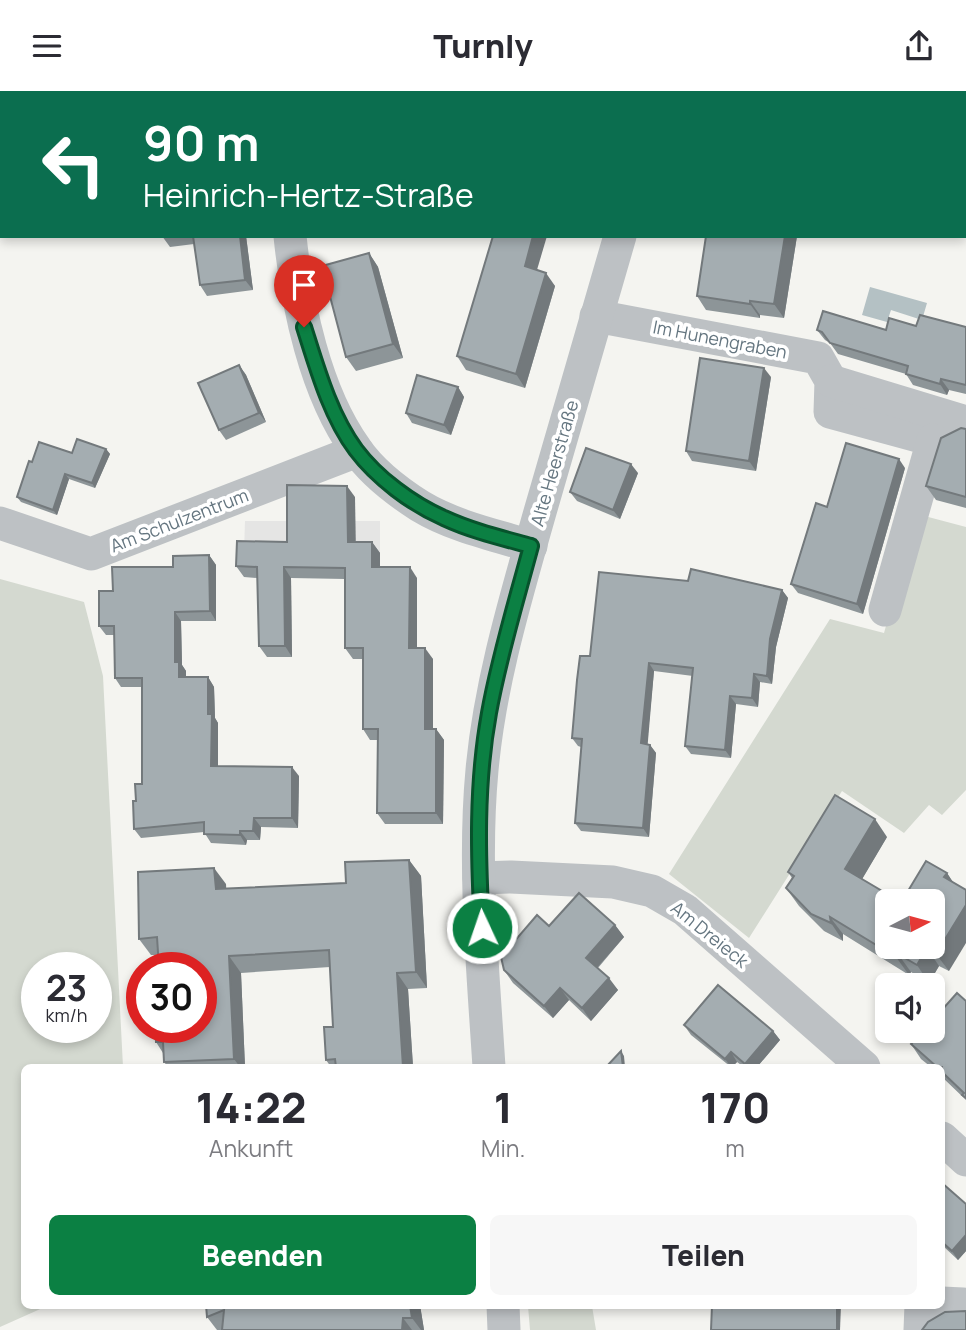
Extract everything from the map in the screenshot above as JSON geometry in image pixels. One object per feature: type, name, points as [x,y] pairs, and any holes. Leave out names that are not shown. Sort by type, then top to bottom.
[{"type":"street","points":[[290,238],[294,277],[311,351],[336,414],[357,451],[419,506],[445,519],[531,546]]},
{"type":"street","name":"Alte Heerstraße","points":[[489,1064],[478,836],[481,772],[489,714],[501,655],[619,238]]},
{"type":"street","name":"Im Hunengraben","points":[[596,316],[818,358],[831,381]]},
{"type":"street","points":[[831,381],[966,422],[933,440],[830,412],[831,381]]},
{"type":"street","points":[[885,610],[933,440]]},
{"type":"street","name":"Am Schulzentrum","points":[[0,523],[91,554],[357,451]]},
{"type":"street","name":"Am Dreieck","points":[[480,878],[613,882],[652,891],[694,918],[861,1064]]},
{"type":"street","points":[[945,1141],[966,1160]]},
{"type":"street","points":[[503,1309],[504,1330]]},
{"type":"street","points":[[920,1330],[921,1309]]},
{"type":"shaded area","points":[[870,287],[927,303],[922,320],[891,310],[887,322],[862,315]]},
{"type":"shaded area","points":[[917,514],[966,527],[966,790],[942,815],[929,805],[904,833],[842,791],[749,938],[669,874],[830,619],[884,633]]},
{"type":"shaded area","points":[[245,521],[380,521],[380,553],[244,552]]},
{"type":"shaded area","points":[[0,579],[84,602],[103,676],[123,1064],[21,1064],[21,1309],[40,1309],[0,1327]]},
{"type":"shaded area","points":[[528,1309],[592,1309],[596,1330],[530,1330]]},
{"type":"building","points":[[193,238],[240,238],[245,280],[200,285]]},
{"type":"building","points":[[492,238],[532,238],[525,266],[546,273],[516,374],[457,356]]},
{"type":"building","points":[[706,238],[785,238],[774,304],[750,301],[750,304],[697,296]]},
{"type":"building","points":[[369,253],[393,344],[346,357],[322,266]]},
{"type":"building","points":[[823,311],[886,330],[889,318],[916,326],[920,315],[966,327],[966,385],[941,379],[940,384],[906,374],[908,366],[830,343],[822,332],[817,330]]},
{"type":"building","points":[[700,358],[764,368],[749,461],[686,451]]},
{"type":"building","points":[[239,365],[259,413],[219,430],[198,383]]},
{"type":"building","points":[[417,375],[458,387],[444,425],[406,413]]},
{"type":"building","points":[[961,428],[966,429],[966,497],[926,486],[941,438]]},
{"type":"building","points":[[77,439],[106,449],[92,483],[65,474],[53,510],[17,497],[29,461],[32,462],[39,442],[72,453]]},
{"type":"building","points":[[846,443],[899,459],[857,604],[791,584],[816,503],[827,507]]},
{"type":"building","points":[[586,448],[631,464],[613,510],[570,492]]},
{"type":"building","points":[[287,485],[347,486],[348,542],[372,542],[372,567],[410,567],[409,648],[425,648],[425,729],[436,729],[436,813],[377,813],[378,729],[363,729],[363,648],[345,648],[345,568],[284,567],[285,646],[259,646],[257,567],[236,566],[237,541],[287,542]]},
{"type":"building","points":[[209,555],[210,611],[175,612],[175,662],[179,662],[179,677],[208,677],[208,714],[212,714],[211,766],[292,767],[292,818],[254,818],[253,831],[240,831],[240,835],[204,834],[204,822],[134,829],[135,784],[142,784],[142,678],[115,678],[114,626],[99,626],[99,591],[113,591],[112,567],[173,567],[173,556]]},
{"type":"building","points":[[691,569],[782,590],[770,639],[767,676],[754,674],[752,698],[730,696],[725,750],[685,746],[693,668],[649,663],[641,743],[650,745],[643,828],[575,823],[582,739],[572,738],[577,680],[580,656],[590,656],[599,572],[688,581]]},
{"type":"building","points":[[835,795],[875,819],[845,869],[879,889],[875,889],[875,944],[830,917],[831,923],[811,914],[786,888],[794,876],[788,872]]},
{"type":"building","points":[[409,860],[416,972],[397,973],[403,1064],[336,1064],[335,1059],[326,1060],[324,1027],[333,1027],[329,950],[229,956],[234,1059],[164,1062],[163,1043],[217,1043],[217,952],[158,952],[157,937],[139,939],[138,872],[214,868],[216,889],[346,883],[345,862]]},
{"type":"building","points":[[926,861],[947,873],[944,877],[966,890],[966,905],[945,939],[945,889],[909,889]]},
{"type":"building","points":[[579,893],[615,925],[586,958],[609,978],[582,1008],[560,988],[544,1006],[504,970],[501,957],[537,915],[549,926]]},
{"type":"building","points":[[907,959],[921,959],[917,965]]},
{"type":"building","points":[[718,985],[773,1031],[745,1064],[731,1052],[725,1059],[684,1025]]},
{"type":"building","points":[[957,993],[966,1001],[966,1098],[945,1075],[945,1064],[934,1064],[911,1044],[945,1043],[945,1006]]},
{"type":"building","points":[[621,1051],[623,1064],[609,1064]]},
{"type":"building","points":[[945,1186],[966,1204],[966,1235],[952,1251],[945,1245]]},
{"type":"building","points":[[206,1309],[411,1309],[412,1318],[403,1318],[402,1330],[222,1330],[224,1310],[207,1317]]},
{"type":"building","points":[[712,1309],[837,1309],[837,1330],[711,1330]]},
{"type":"building","points":[[966,1311],[966,1330],[922,1330],[928,1322],[945,1312]]},
{"type":"route","points":[[304,327],[320,375],[345,432],[357,451],[377,471],[419,506],[445,519],[531,546],[501,655],[486,733],[478,836],[482,928]]}]
